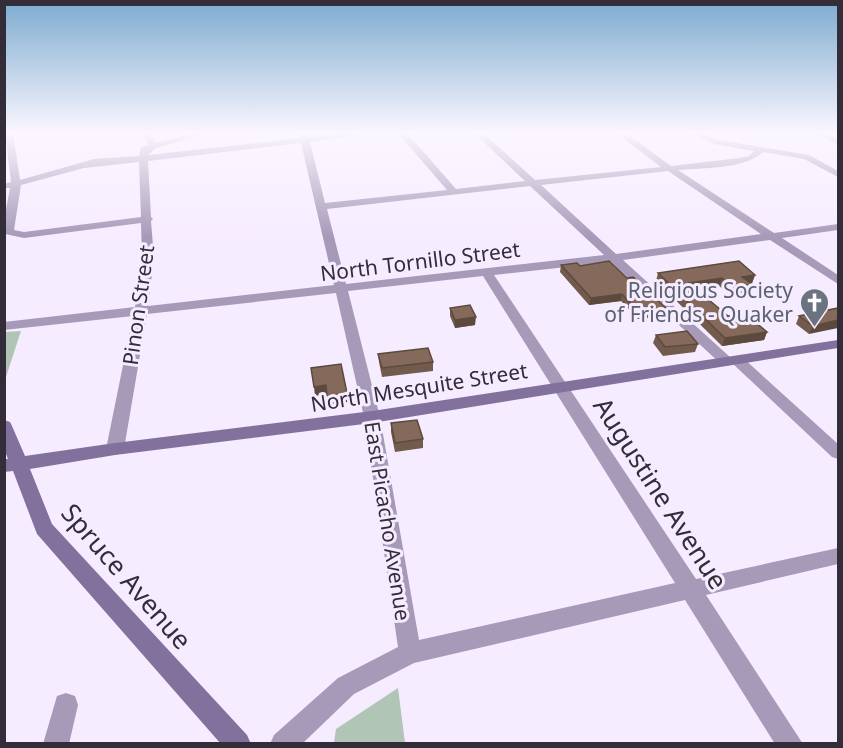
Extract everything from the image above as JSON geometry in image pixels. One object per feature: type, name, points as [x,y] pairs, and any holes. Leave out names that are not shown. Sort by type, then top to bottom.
[{"type":"street","points":[[14,167],[16,184],[8,230],[12,234],[24,235],[148,219]]},
{"type":"street","points":[[4,187],[78,167]]},
{"type":"street","name":"Pinon Street","points":[[115,448],[141,310],[148,258],[148,219],[143,167]]},
{"type":"street","name":"East Picacho Avenue","points":[[312,167],[372,417],[410,653]]},
{"type":"street","points":[[431,167],[454,193]]},
{"type":"street","points":[[517,167],[613,258],[838,453]]},
{"type":"street","points":[[667,167],[838,280]]},
{"type":"street","points":[[322,206],[688,167]]},
{"type":"street","points":[[824,167],[838,174]]},
{"type":"street","name":"North Tornillo Street","points":[[4,326],[613,258],[838,227]]},
{"type":"street","name":"Augustine Avenue","points":[[486,272],[790,744]]},
{"type":"street","name":"North Mesquite Street","points":[[12,465],[115,448],[372,417],[838,344]]},
{"type":"street","name":"Spruce Avenue","points":[[4,426],[12,465],[44,528],[238,744]]},
{"type":"street","points":[[283,744],[346,686],[410,653],[838,556]]},
{"type":"street","points":[[56,744],[66,705]]},
{"type":"green space","points":[[21,331],[5,380],[5,332]]},
{"type":"green space","points":[[398,688],[405,743],[334,743],[336,729]]},
{"type":"building","points":[[609,261],[627,278],[633,277],[666,308],[639,312],[622,294],[591,298],[561,265],[577,263],[580,266]]},
{"type":"building","points":[[739,261],[755,275],[742,277],[752,284],[734,288],[722,278],[689,283],[728,316],[746,314],[767,332],[725,338],[658,273]]},
{"type":"building","points":[[470,305],[476,317],[455,320],[450,308]]},
{"type":"building","points":[[838,308],[838,320],[813,326],[799,316]]},
{"type":"building","points":[[687,331],[698,344],[665,347],[656,335]]},
{"type":"building","points":[[428,348],[433,362],[382,368],[378,354]]},
{"type":"building","points":[[341,364],[347,393],[327,396],[326,385],[314,387],[311,368]]},
{"type":"building","points":[[417,420],[423,439],[395,443],[391,423]]},
{"type":"place","name":"Religious Society of Friends - Quaker","points":[[814,328]]}]
